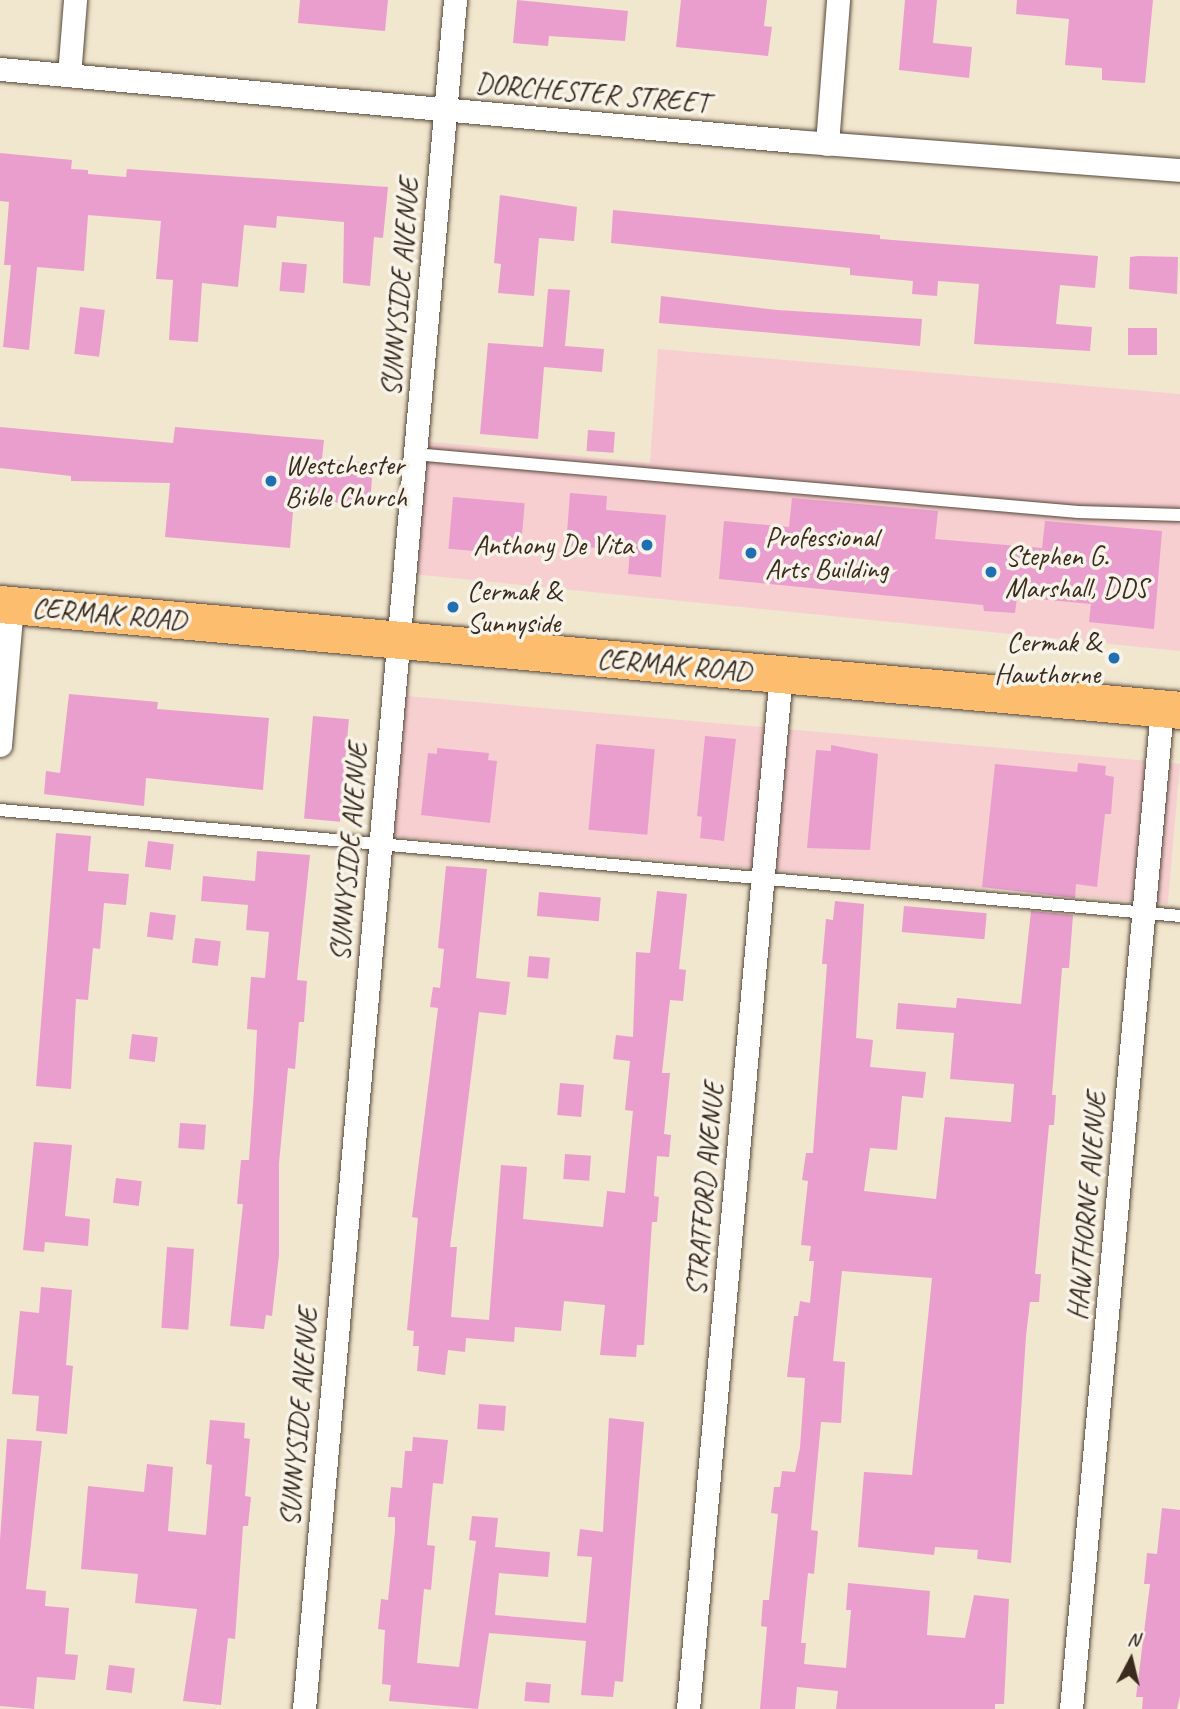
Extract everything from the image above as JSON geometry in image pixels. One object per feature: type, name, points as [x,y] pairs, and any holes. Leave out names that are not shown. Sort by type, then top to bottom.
[{"type":"main road","name":"CERMAK ROAD","points":[[6,605],[1171,709]]},
{"type":"street","points":[[69,75],[75,0]]},
{"type":"street","name":"SUNNYSIDE AVENUE","points":[[304,1709],[455,0]]},
{"type":"street","points":[[827,144],[838,0]]},
{"type":"street","name":"DORCHESTER STREET","points":[[0,69],[827,144],[1180,170]]},
{"type":"street","points":[[0,745],[6,605]]},
{"type":"street","name":"STRATFORD AVENUE","points":[[688,1709],[781,674]]},
{"type":"street","name":"HAWTHORNE AVENUE","points":[[1071,1709],[1143,913],[1171,709]]},
{"type":"lane","points":[[414,454],[1078,512],[1180,515]]},
{"type":"lane","points":[[0,810],[1180,916]]},
{"type":"shaded area","points":[[658,349],[1180,394],[1180,651],[412,574],[423,441],[650,463]]},
{"type":"shaded area","points":[[395,695],[1180,764],[1168,904],[383,835]]},
{"type":"building","points":[[300,0],[388,0],[385,31],[298,23]]},
{"type":"building","points":[[517,0],[628,11],[625,41],[549,36],[548,46],[513,43]]},
{"type":"building","points":[[681,0],[767,0],[764,26],[772,27],[768,56],[676,47]]},
{"type":"building","points":[[905,0],[937,0],[933,43],[972,47],[969,78],[899,70]]},
{"type":"building","points":[[1017,0],[1153,0],[1145,83],[1102,80],[1102,68],[1065,65],[1069,19],[1016,14]]},
{"type":"building","points":[[0,153],[72,160],[71,169],[88,170],[88,174],[126,177],[127,169],[388,187],[383,238],[374,237],[370,286],[343,283],[344,222],[277,216],[276,228],[244,225],[238,287],[202,283],[198,342],[169,340],[173,280],[156,279],[161,221],[88,215],[84,271],[37,267],[29,350],[3,347],[11,265],[4,265],[9,202],[0,201]]},
{"type":"building","points":[[500,195],[577,207],[574,241],[539,238],[534,296],[498,293],[501,264],[494,263]]},
{"type":"building","points":[[613,210],[880,235],[880,239],[1098,256],[1095,288],[1060,285],[1056,324],[1092,327],[1090,351],[974,344],[979,284],[938,281],[937,296],[912,294],[913,281],[850,275],[850,268],[611,243]]},
{"type":"building","points":[[1130,257],[1178,257],[1177,294],[1129,289]]},
{"type":"building","points":[[282,262],[307,264],[304,293],[279,291]]},
{"type":"building","points":[[548,289],[570,290],[565,346],[604,349],[602,372],[544,367],[538,439],[480,434],[488,343],[543,347]]},
{"type":"building","points":[[661,296],[777,310],[922,319],[920,346],[659,323]]},
{"type":"building","points":[[80,307],[105,310],[99,357],[74,354]]},
{"type":"building","points":[[1128,328],[1157,328],[1157,355],[1128,355]]},
{"type":"building","name":"Westchester Bible Church","points":[[0,427],[173,443],[175,427],[324,440],[322,459],[373,463],[370,506],[294,499],[290,548],[165,537],[170,483],[71,481],[71,476],[0,468]]},
{"type":"building","points":[[588,430],[615,432],[613,453],[587,451]]},
{"type":"building","points":[[570,493],[607,496],[606,510],[666,515],[661,577],[628,574],[630,550],[566,546]]},
{"type":"building","points":[[453,497],[525,503],[520,555],[448,549]]},
{"type":"building","points":[[792,498],[938,511],[935,539],[1042,548],[1045,521],[1162,531],[1154,629],[1089,622],[1091,604],[1017,597],[1015,613],[984,611],[983,605],[719,579],[724,521],[789,527]]},
{"type":"building","points":[[69,694],[158,702],[157,709],[269,718],[263,790],[146,778],[144,806],[44,794],[46,771],[60,773]]},
{"type":"building","points":[[313,716],[349,719],[340,822],[304,819]]},
{"type":"building","points":[[705,736],[736,739],[724,841],[700,838],[702,817],[697,816]]},
{"type":"building","points":[[596,744],[655,749],[647,835],[589,830]]},
{"type":"building","points":[[831,745],[878,754],[870,850],[807,848],[816,750],[831,751]]},
{"type":"building","points":[[437,748],[489,753],[488,760],[497,761],[490,823],[421,815],[428,753],[437,754]]},
{"type":"building","points":[[1078,763],[1106,766],[1105,775],[1114,777],[1111,814],[1105,814],[1097,887],[1076,884],[1075,898],[982,887],[995,764],[1077,772]]},
{"type":"building","points":[[56,833],[91,836],[88,871],[129,874],[126,905],[104,903],[100,949],[93,948],[88,1000],[76,999],[71,1089],[36,1086]]},
{"type":"building","points":[[148,841],[174,844],[171,870],[145,867]]},
{"type":"building","points":[[257,851],[310,855],[297,980],[307,981],[304,1022],[299,1022],[295,1069],[288,1068],[279,1163],[279,1255],[272,1316],[266,1315],[264,1329],[230,1326],[243,1204],[237,1204],[241,1160],[249,1160],[254,1090],[257,1030],[247,1029],[251,977],[265,978],[269,932],[246,930],[248,905],[201,901],[203,876],[255,881]]},
{"type":"building","points":[[446,866],[487,869],[476,978],[510,982],[506,1015],[479,1012],[450,1247],[457,1247],[451,1317],[489,1320],[501,1165],[527,1167],[523,1219],[603,1227],[607,1191],[625,1193],[633,1111],[625,1110],[630,1061],[613,1059],[616,1035],[633,1037],[636,952],[650,953],[657,891],[687,894],[679,969],[686,970],[683,1001],[670,1000],[662,1073],[670,1073],[664,1134],[671,1135],[669,1157],[657,1156],[654,1196],[659,1197],[657,1222],[652,1222],[644,1345],[637,1345],[636,1357],[600,1355],[605,1305],[564,1301],[561,1331],[515,1327],[514,1342],[466,1338],[465,1352],[448,1350],[445,1375],[417,1371],[419,1346],[413,1346],[414,1331],[407,1330],[418,1218],[412,1217],[438,1008],[430,1007],[433,987],[440,988],[444,949],[438,948]]},
{"type":"building","points":[[539,892],[601,897],[599,921],[537,916]]},
{"type":"building","points":[[835,901],[864,904],[856,1038],[873,1040],[870,1067],[926,1072],[923,1098],[902,1096],[897,1150],[870,1148],[864,1191],[936,1199],[945,1117],[1011,1122],[1014,1084],[950,1079],[954,1033],[896,1029],[898,1003],[956,1008],[957,998],[1021,1004],[1031,911],[1073,915],[1069,968],[1062,968],[1052,1095],[1056,1095],[1054,1125],[1049,1125],[1035,1274],[1041,1274],[1039,1302],[1030,1302],[1026,1336],[1011,1563],[977,1559],[978,1550],[935,1547],[934,1555],[858,1547],[864,1472],[912,1475],[932,1278],[842,1271],[833,1361],[845,1362],[841,1423],[821,1422],[811,1530],[818,1531],[814,1574],[808,1573],[801,1643],[806,1643],[804,1664],[846,1668],[851,1610],[846,1610],[848,1583],[930,1591],[927,1635],[965,1638],[974,1595],[1009,1599],[1004,1704],[995,1704],[995,1709],[836,1709],[838,1691],[797,1687],[795,1709],[760,1709],[767,1627],[761,1626],[763,1600],[769,1600],[778,1514],[771,1513],[774,1487],[780,1487],[782,1471],[795,1472],[800,1448],[805,1378],[787,1377],[794,1316],[798,1316],[800,1301],[810,1303],[814,1261],[809,1261],[811,1246],[801,1245],[808,1181],[802,1180],[806,1153],[813,1153],[827,964],[822,964],[826,919],[833,920]]},
{"type":"building","points":[[904,906],[987,913],[984,939],[902,932]]},
{"type":"building","points":[[150,912],[176,915],[173,940],[147,937]]},
{"type":"building","points":[[195,938],[221,941],[218,966],[192,963]]},
{"type":"building","points":[[529,956],[550,958],[548,979],[527,977]]},
{"type":"building","points":[[132,1034],[158,1037],[155,1062],[129,1059]]},
{"type":"building","points":[[560,1083],[584,1085],[581,1117],[557,1115]]},
{"type":"building","points":[[180,1123],[206,1125],[204,1150],[178,1148]]},
{"type":"building","points":[[34,1142],[72,1145],[65,1216],[90,1219],[88,1246],[45,1242],[44,1252],[23,1250]]},
{"type":"building","points":[[565,1154],[591,1156],[589,1181],[563,1179]]},
{"type":"building","points":[[116,1178],[142,1181],[139,1206],[113,1203]]},
{"type":"building","points":[[167,1247],[194,1249],[188,1330],[161,1328]]},
{"type":"building","points":[[41,1287],[72,1290],[66,1365],[73,1366],[67,1434],[36,1431],[39,1396],[12,1394],[20,1311],[39,1313]]},
{"type":"building","points":[[479,1404],[506,1406],[504,1431],[477,1429]]},
{"type":"building","points":[[609,1418],[644,1422],[623,1682],[615,1681],[613,1697],[581,1695],[586,1641],[489,1633],[478,1709],[389,1701],[391,1685],[382,1684],[385,1630],[378,1629],[381,1599],[388,1600],[395,1531],[395,1517],[388,1517],[391,1487],[402,1488],[405,1451],[412,1451],[413,1437],[448,1440],[443,1484],[433,1483],[427,1545],[435,1546],[431,1590],[424,1589],[417,1663],[459,1667],[476,1541],[469,1540],[472,1516],[498,1518],[495,1547],[550,1552],[548,1577],[499,1573],[495,1615],[586,1623],[592,1557],[577,1556],[580,1529],[603,1532]]},
{"type":"building","points":[[210,1420],[245,1423],[244,1438],[250,1439],[245,1496],[251,1497],[248,1526],[243,1526],[235,1639],[228,1638],[221,1705],[183,1701],[197,1609],[135,1603],[138,1574],[81,1569],[88,1486],[144,1492],[147,1464],[173,1467],[168,1531],[206,1535],[212,1465],[206,1464]]},
{"type":"building","points":[[7,1439],[42,1441],[26,1589],[46,1591],[45,1606],[69,1608],[65,1654],[78,1655],[75,1680],[37,1677],[34,1709],[0,1706],[0,1540]]},
{"type":"building","points":[[1162,1508],[1180,1510],[1180,1696],[1177,1709],[1142,1709],[1143,1697],[1136,1697],[1150,1584],[1144,1584],[1147,1553],[1157,1554]]},
{"type":"building","points":[[109,1665],[135,1668],[132,1693],[106,1690]]},
{"type":"building","points":[[526,1682],[551,1684],[549,1703],[524,1701]]},
{"type":"place","name":"Westchester Bible Church","points":[[271,481]]},
{"type":"place","name":"Anthony De Vita","points":[[647,545]]},
{"type":"place","name":"Professional Arts Building","points":[[751,553]]},
{"type":"place","name":"Stephen G. Marshall, DDS","points":[[991,572]]},
{"type":"place","name":"Cermak & Sunnyside","points":[[453,607]]},
{"type":"place","name":"Cermak & Hawthorne","points":[[1114,658]]}]
